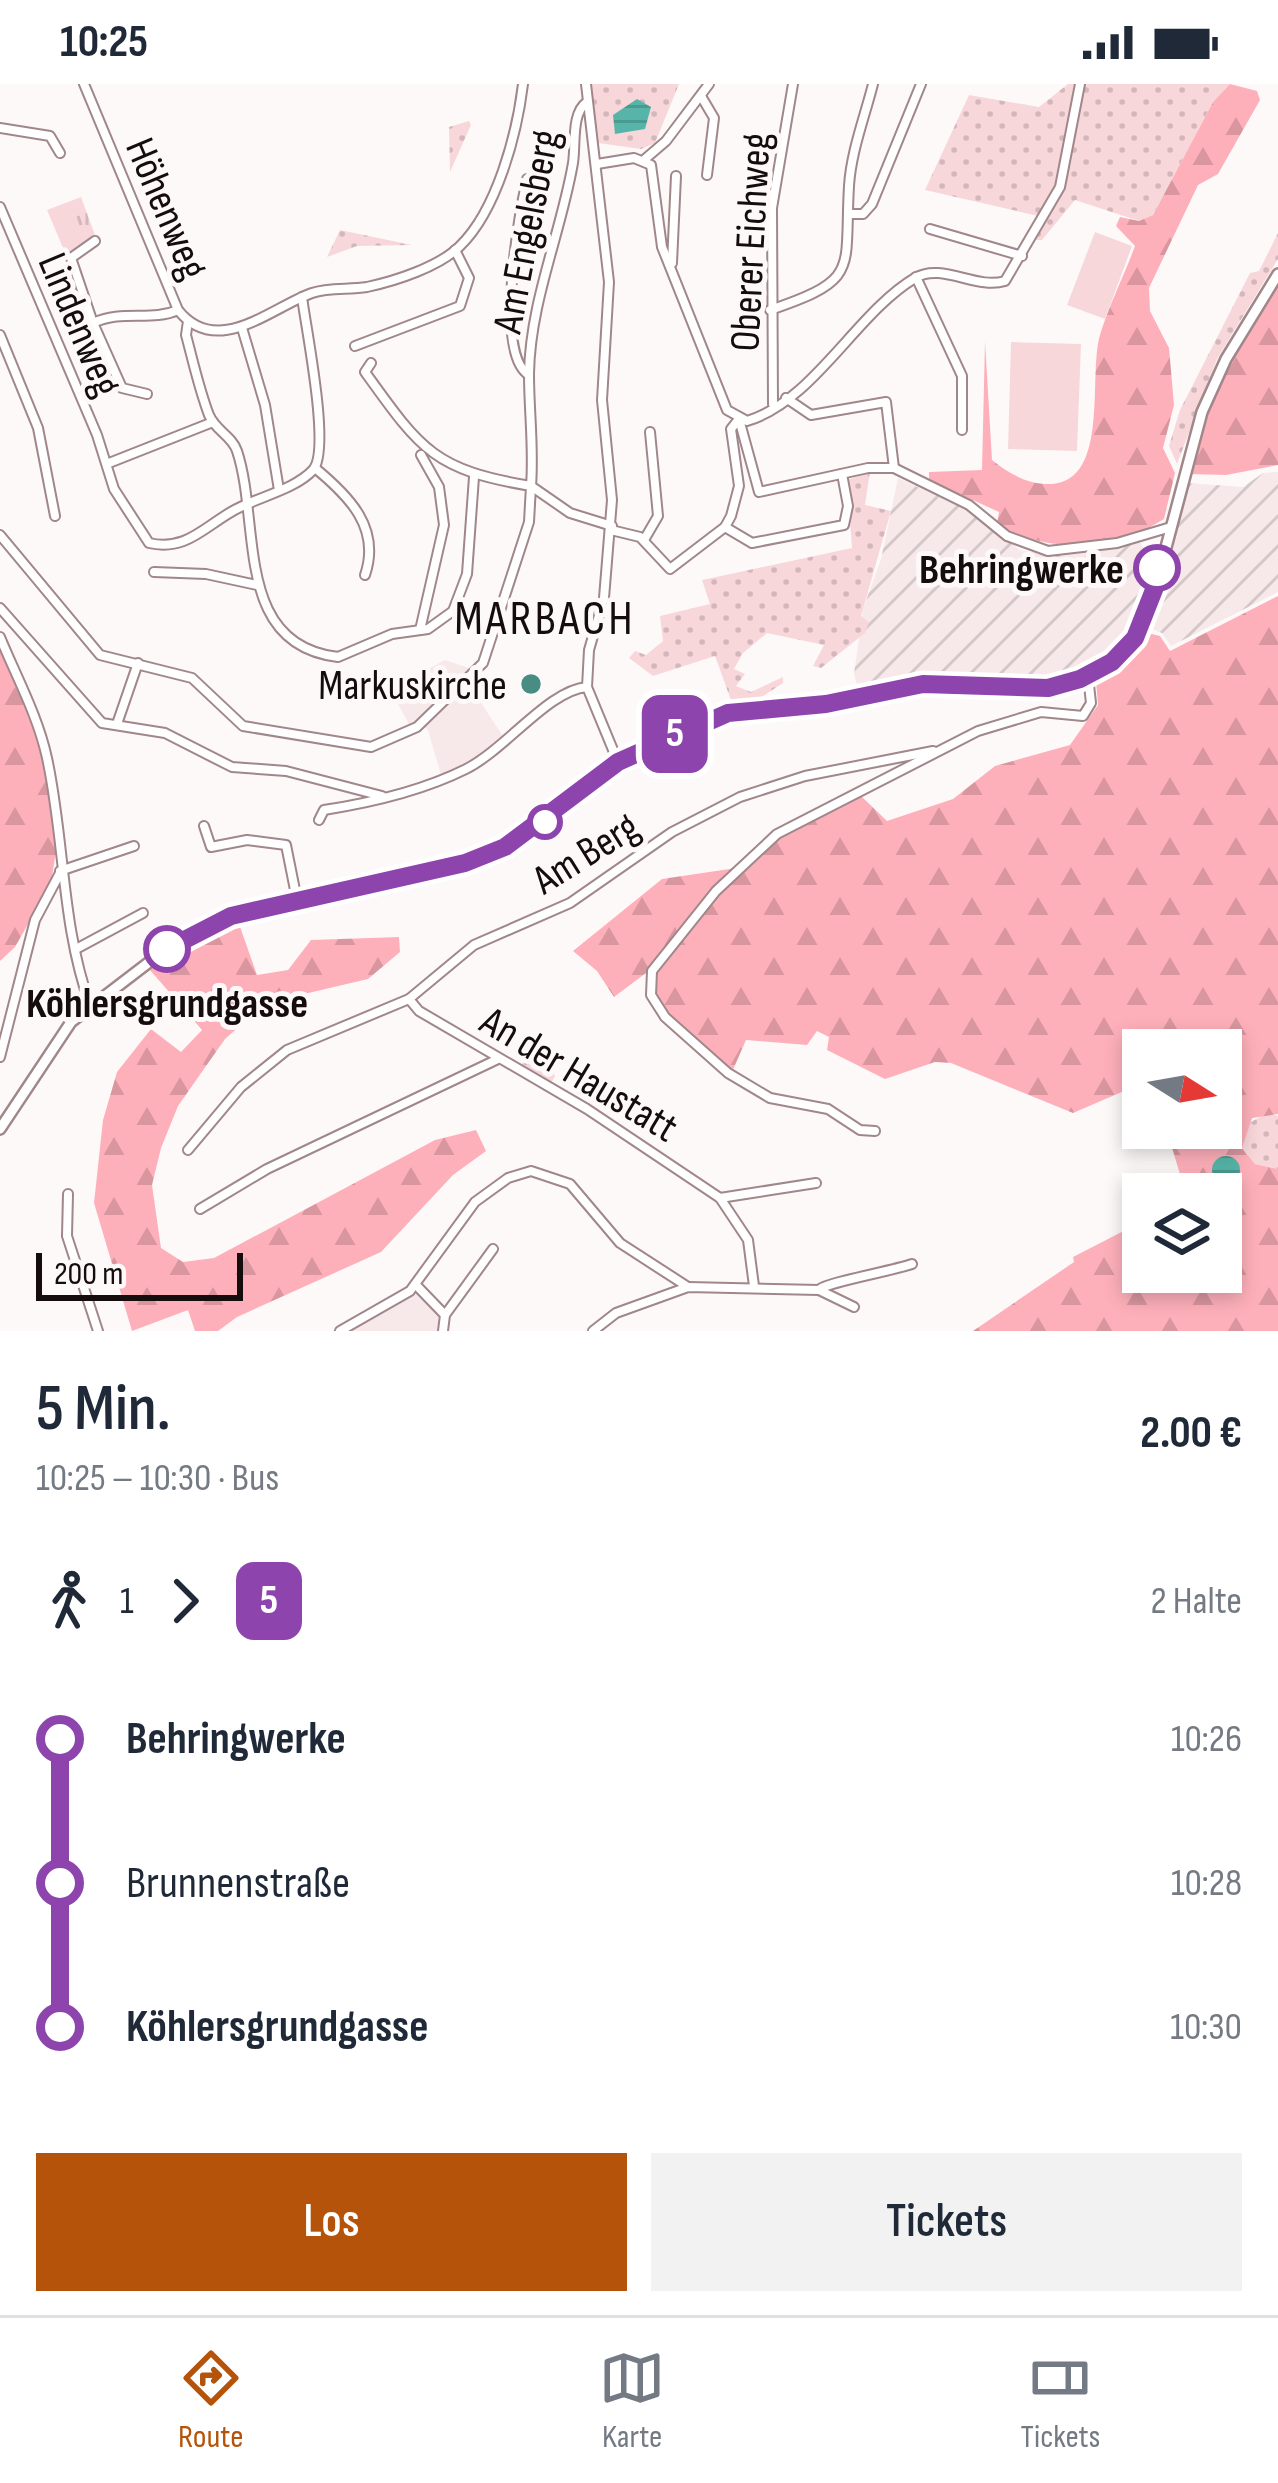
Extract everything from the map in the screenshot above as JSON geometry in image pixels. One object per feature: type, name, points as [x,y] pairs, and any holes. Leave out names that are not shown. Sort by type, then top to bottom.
[{"type":"main road","points":[[0,1130],[65,1030],[90,1005],[213,922],[465,863],[505,847],[618,762],[738,711],[826,704],[923,684],[1048,688],[1088,676],[1121,655],[1142,626],[1208,398],[1237,338],[1278,274]]},
{"type":"street","name":"Höhenweg","points":[[85,84],[178,310],[188,321],[242,327]]},
{"type":"street","points":[[279,490],[265,405],[242,327],[302,297],[377,284],[455,250],[494,186],[523,84]]},
{"type":"street","points":[[586,84],[609,282],[602,400],[611,528],[587,687],[618,762]]},
{"type":"street","points":[[597,164],[645,159],[709,84]]},
{"type":"street","name":"Oberer Eichweg","points":[[772,404],[772,208],[794,84]]},
{"type":"street","points":[[770,310],[815,296],[833,283],[848,256],[852,168],[873,84]]},
{"type":"street","points":[[851,214],[863,214],[872,204],[921,84]]},
{"type":"street","points":[[645,159],[651,165],[662,247],[727,410],[739,419],[759,418],[916,277],[948,275],[993,285],[1005,281],[1060,187],[1080,84]]},
{"type":"street","points":[[700,96],[714,118],[707,175]]},
{"type":"street","name":"Am Engelsberg","points":[[0,535],[100,655],[199,682],[243,726],[364,747],[410,732],[479,670],[492,646],[529,522],[534,410],[529,375],[578,113],[587,102]]},
{"type":"street","points":[[0,128],[50,136],[60,153]]},
{"type":"street","points":[[671,264],[676,176]]},
{"type":"street","name":"Am Engelsberg","points":[[526,179],[510,279],[518,362],[529,375]]},
{"type":"street","name":"Lindenweg","points":[[0,207],[109,463],[114,489],[149,543],[178,545],[245,504]]},
{"type":"street","points":[[931,229],[1024,252]]},
{"type":"street","points":[[95,241],[71,258],[93,323],[122,388],[147,394]]},
{"type":"street","points":[[356,346],[460,306],[469,278],[455,250]]},
{"type":"street","points":[[916,277],[962,376],[962,430]]},
{"type":"street","points":[[245,504],[315,467],[322,434],[302,297]]},
{"type":"street","points":[[93,323],[121,312],[167,315],[178,310]]},
{"type":"street","points":[[188,321],[186,335],[213,422],[235,447],[257,585],[279,627],[322,656],[358,653],[392,634],[421,630],[448,617],[464,589],[473,477]]},
{"type":"street","points":[[0,335],[38,428],[55,516]]},
{"type":"street","points":[[370,363],[365,372],[399,419],[444,464],[473,477],[531,487],[570,513],[644,540],[670,569],[725,527],[738,499],[731,429],[739,419]]},
{"type":"street","points":[[786,398],[811,415],[886,402],[894,468]]},
{"type":"street","points":[[739,419],[755,490],[894,468],[969,505],[1007,536],[1048,551],[1117,543],[1171,527]]},
{"type":"street","points":[[109,463],[213,422]]},
{"type":"street","points":[[644,540],[658,516],[650,432]]},
{"type":"street","points":[[421,455],[440,488],[444,525],[421,630]]},
{"type":"street","points":[[315,467],[350,500],[368,532],[372,554],[365,575]]},
{"type":"street","points":[[725,527],[752,543],[844,525],[848,518],[842,474]]},
{"type":"street","points":[[154,572],[206,574],[257,585]]},
{"type":"street","points":[[0,608],[102,723],[165,733],[232,767],[286,771],[382,796]]},
{"type":"street","points":[[0,637],[47,757],[60,871],[90,1005]]},
{"type":"street","points":[[117,724],[138,663]]},
{"type":"street","points":[[875,1131],[860,1130],[828,1109],[770,1098],[728,1073],[664,1017],[651,995],[652,971],[716,890],[777,834],[933,751],[1041,712],[1082,716],[1090,704],[1088,676]]},
{"type":"street","points":[[319,820],[323,810],[463,771],[520,733],[558,694],[587,687]]},
{"type":"street","name":"Am Berg","points":[[474,945],[569,903],[658,841],[740,797],[839,766],[933,751]]},
{"type":"street","points":[[204,826],[211,847],[247,840],[286,845],[297,900]]},
{"type":"street","points":[[0,1057],[38,914],[60,871],[134,846]]},
{"type":"street","points":[[76,949],[143,913]]},
{"type":"street","name":"An der Haustatt","points":[[188,1150],[241,1087],[286,1050],[410,999],[474,945]]},
{"type":"street","name":"An der Haustatt","points":[[410,999],[720,1198],[748,1240],[754,1286]]},
{"type":"street","points":[[200,1209],[268,1169],[499,1058]]},
{"type":"street","points":[[340,1331],[416,1285],[482,1196],[508,1178],[541,1171],[570,1184],[620,1244],[688,1287]]},
{"type":"street","points":[[720,1198],[816,1184]]},
{"type":"street","points":[[68,1193],[68,1236],[98,1331]]},
{"type":"street","points":[[442,1331],[445,1316],[493,1249]]},
{"type":"street","points":[[819,1290],[828,1282],[870,1279],[912,1264]]},
{"type":"street","points":[[416,1285],[445,1316]]},
{"type":"street","points":[[593,1331],[616,1313],[688,1287],[819,1290],[854,1307]]},
{"type":"shaded area","points":[[637,99],[651,107],[645,129],[615,134],[613,115]]},
{"type":"shaded area","points":[[1278,472],[1278,592],[1171,646],[1162,633],[1150,628],[1187,483],[1243,487],[1263,473]]},
{"type":"shaded area","points":[[898,478],[967,510],[1020,550],[1046,555],[1118,548],[1139,540],[1152,566],[1117,647],[1093,666],[1048,683],[936,678],[859,692],[854,674],[863,609],[881,559]]},
{"type":"shaded area","points":[[445,660],[475,670],[466,680],[506,741],[441,775],[428,730],[419,722],[411,728],[390,689]]},
{"type":"shaded area","points":[[1226,1156],[1238,1165],[1239,1173],[1212,1170],[1216,1160]]},
{"type":"shaded area","points":[[414,1290],[438,1312],[439,1331],[347,1331]]},
{"type":"green space","points":[[589,84],[679,84],[655,143],[641,149],[598,143]]},
{"type":"green space","points":[[1068,84],[1230,84],[1213,102],[1153,215],[1139,221],[1075,200],[1042,240],[1036,240],[1047,218],[925,190],[969,95],[1039,107]]},
{"type":"green space","points":[[1230,84],[1257,91],[1260,100],[1218,174],[1198,185],[1149,288],[1150,311],[1169,348],[1174,405],[1163,448],[1175,473],[1164,519],[1124,538],[1058,544],[1016,533],[997,523],[999,512],[929,480],[929,472],[982,470],[985,341],[992,460],[1012,474],[1052,484],[1070,478],[1082,465],[1090,445],[1100,335],[1135,246],[1116,226],[1120,217],[1139,221],[1153,215],[1213,102]]},
{"type":"green space","points":[[469,121],[471,125],[450,172],[449,127]]},
{"type":"green space","points":[[81,197],[96,238],[66,255],[47,210]]},
{"type":"green space","points":[[340,230],[412,245],[357,246],[327,257]]},
{"type":"green space","points":[[1095,232],[1132,246],[1105,319],[1067,305]]},
{"type":"green space","points":[[1278,233],[1278,259],[1217,359],[1177,464],[1169,446],[1180,410],[1250,273],[1259,271]]},
{"type":"green space","points":[[1278,279],[1278,465],[1226,475],[1189,474],[1216,383]]},
{"type":"green space","points":[[1011,342],[1081,344],[1077,451],[1008,449]]},
{"type":"green space","points":[[870,472],[865,505],[891,511],[861,616],[869,622],[865,633],[821,668],[813,666],[824,645],[767,633],[743,653],[734,669],[745,674],[736,686],[751,692],[783,677],[783,683],[754,702],[667,730],[666,718],[674,725],[732,703],[715,656],[653,676],[629,658],[635,651],[646,655],[663,641],[660,616],[710,604],[702,580],[852,548],[847,480]]},
{"type":"green space","points":[[1278,596],[1278,1114],[1252,1118],[1242,1148],[1242,1029],[1122,1029],[1122,1092],[1073,1113],[951,1063],[935,1062],[885,1079],[827,1050],[829,1037],[817,1031],[807,1045],[746,1040],[732,1072],[670,1018],[655,990],[653,974],[646,973],[614,997],[597,971],[573,951],[662,879],[743,867],[779,836],[859,794],[887,821],[953,799],[995,766],[1070,745],[1098,705],[1096,682],[1148,633],[1160,636],[1170,651]]},
{"type":"green space","points":[[0,645],[39,744],[57,844],[51,884],[15,947],[0,961]]},
{"type":"green space","points":[[238,921],[257,975],[288,970],[311,940],[399,937],[400,952],[368,979],[266,1003],[225,1039],[178,1106],[161,1148],[152,1185],[161,1248],[183,1262],[214,1258],[435,1140],[476,1130],[486,1151],[453,1175],[381,1252],[237,1317],[218,1331],[195,1331],[188,1310],[132,1331],[94,1203],[103,1120],[117,1072],[151,1029],[181,1052],[202,1030],[150,970],[186,942]]},
{"type":"green space","points":[[541,1051],[555,1076],[551,1083],[520,1065]]},
{"type":"green space","points":[[1267,1113],[1278,1116],[1278,1169],[1255,1164],[1242,1148],[1246,1125]]},
{"type":"green space","points":[[1242,1148],[1255,1164],[1278,1169],[1278,1331],[973,1331],[1074,1262],[1073,1257],[1122,1232],[1122,1293],[1242,1293],[1242,1173],[1180,1173],[1172,1149]]},
{"type":"bus line","name":"5","points":[[167,949],[231,916],[465,863],[505,847],[546,821],[618,762],[728,713],[826,704],[923,684],[1048,688],[1080,679],[1112,662],[1135,638],[1154,600],[1161,572],[1157,568]]},
{"type":"place","name":"Behringwerke","points":[[1157,568]]},
{"type":"place","name":"Markuskirche","points":[[531,684]]},
{"type":"place","name":"Köhlersgrundgasse","points":[[167,949]]},
{"type":"district","name":"MARBACH","points":[[545,617]]}]
